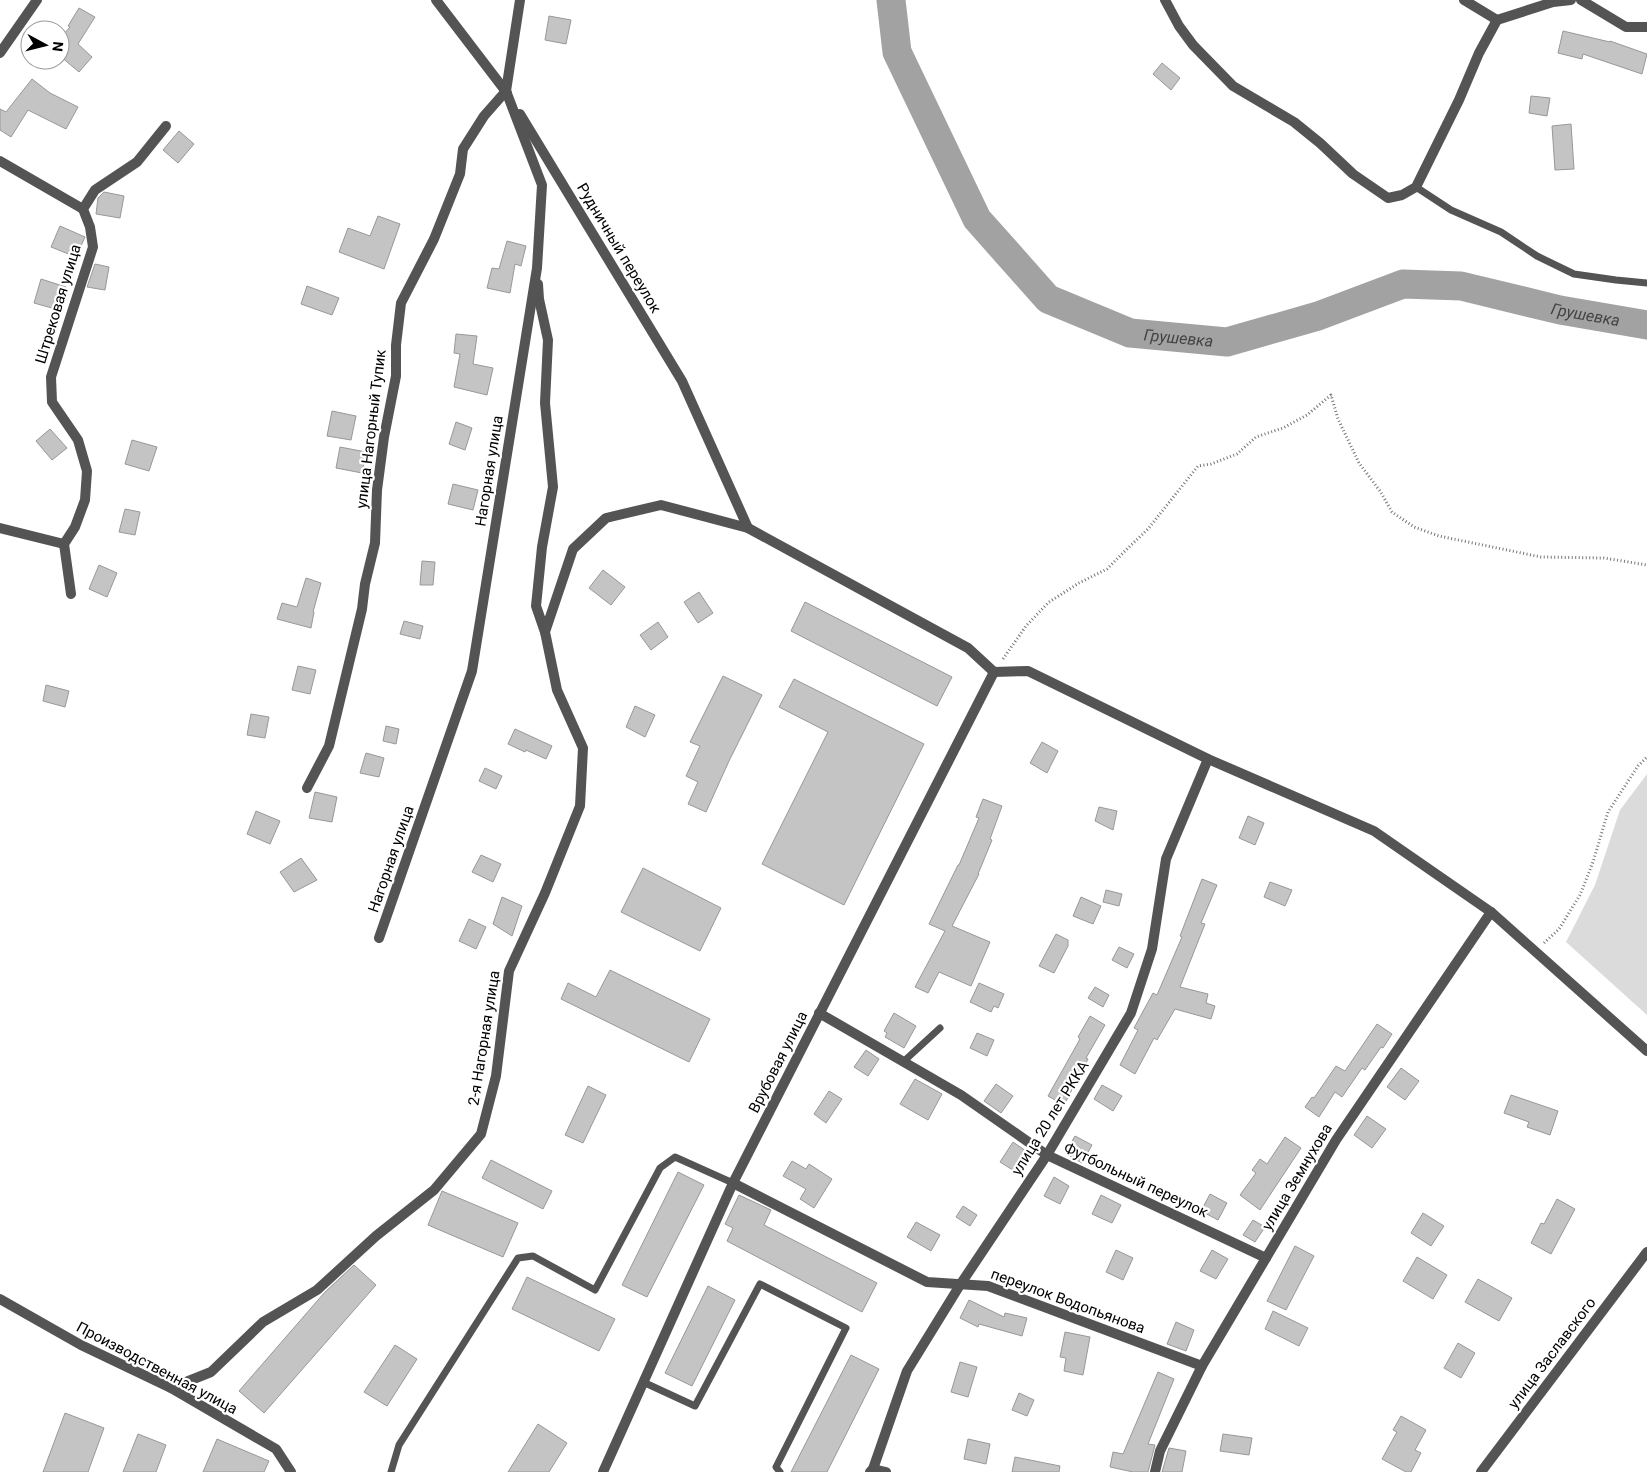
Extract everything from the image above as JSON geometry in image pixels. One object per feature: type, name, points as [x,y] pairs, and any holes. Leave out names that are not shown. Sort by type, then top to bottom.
[{"type":"street","points":[[0,53],[37,0]]},
{"type":"street","name":"Рудничный переулок","points":[[436,0],[506,91],[682,380],[748,528]]},
{"type":"street","name":"Нагорная улица","points":[[379,938],[472,670],[537,268],[542,185],[506,91],[520,0]]},
{"type":"street","points":[[1165,0],[1179,26],[1193,45],[1234,86],[1294,122],[1353,174],[1388,198],[1402,195],[1416,187],[1459,100],[1479,53],[1497,20],[1553,1],[1571,0]]},
{"type":"street","points":[[1464,0],[1497,20]]},
{"type":"street","points":[[1581,0],[1626,26],[1647,27]]},
{"type":"street","name":"улица Нагорный Тупик","points":[[306,788],[329,746],[362,609],[365,584],[375,543],[377,490],[384,437],[396,376],[396,345],[401,303],[434,239],[460,174],[463,150],[484,116],[506,91]]},
{"type":"street","points":[[0,161],[82,209],[96,190],[137,162],[166,126]]},
{"type":"street","name":"Штрековая улица","points":[[64,544],[75,526],[85,500],[88,471],[78,440],[52,402],[51,377],[93,247],[90,227],[82,209]]},
{"type":"street","name":"2-я Нагорная улица","points":[[171,1388],[211,1372],[262,1322],[317,1290],[376,1236],[434,1190],[482,1134],[496,1076],[508,971],[545,893],[580,806],[583,748],[557,690],[545,632],[536,606],[542,547],[553,487],[545,404],[548,340],[539,299],[537,268]]},
{"type":"street","points":[[545,632],[573,549],[606,518],[661,505],[748,528],[968,648],[994,672],[1028,671],[1208,759],[1374,831],[1491,912],[1647,1051]]},
{"type":"street","points":[[0,528],[64,544],[71,594]]},
{"type":"street","name":"Врубовая улица","points":[[603,1472],[733,1183],[994,672]]},
{"type":"street","name":"улица 20 лет РККА","points":[[871,1470],[907,1370],[960,1285],[1046,1155],[1131,1013],[1152,949],[1166,859],[1208,759]]},
{"type":"street","name":"улица Земнухова","points":[[1155,1472],[1160,1451],[1202,1366],[1336,1140],[1491,912]]},
{"type":"street","name":"Футбольный переулок","points":[[819,1013],[961,1095],[1046,1155],[1266,1258]]},
{"type":"street","name":"переулок Водопьянова","points":[[733,1183],[927,1282],[988,1286],[1202,1366]]},
{"type":"street","name":"улица Заславского","points":[[1481,1472],[1647,1252]]},
{"type":"street","name":"Производственная улица","points":[[0,1299],[81,1345],[171,1388],[276,1449],[292,1472]]},
{"type":"street","points":[[871,1470],[886,1472]]},
{"type":"lane","points":[[1416,187],[1451,210],[1501,232],[1538,256],[1574,274],[1647,283]]},
{"type":"lane","points":[[903,1062],[940,1028]]},
{"type":"lane","points":[[391,1472],[398,1445],[518,1258],[533,1256],[595,1290],[660,1168],[675,1157],[733,1183]]},
{"type":"lane","points":[[643,1382],[695,1406],[760,1284],[846,1328],[776,1467],[780,1472]]},
{"type":"path","points":[[994,672],[1026,626],[1049,602],[1079,583],[1107,569],[1148,529],[1198,466],[1211,464],[1236,454],[1256,437],[1282,428],[1307,414],[1331,395],[1338,419],[1359,462],[1380,491],[1392,512],[1414,527],[1439,536],[1541,557],[1604,558],[1647,565]]},
{"type":"path","points":[[1535,951],[1559,929],[1580,896],[1593,862],[1608,812],[1638,766],[1647,757]]},
{"type":"shaded area","points":[[1647,774],[1647,1015],[1566,942],[1595,885],[1620,810]]},
{"type":"building","points":[[79,8],[95,17],[78,44],[92,57],[79,72],[70,64],[70,23]]},
{"type":"building","points":[[549,16],[571,20],[566,44],[545,40]]},
{"type":"building","points":[[1563,31],[1610,41],[1647,54],[1642,74],[1583,54],[1582,59],[1558,53]]},
{"type":"building","points":[[1162,63],[1180,78],[1171,90],[1153,74]]},
{"type":"building","points":[[32,79],[50,93],[78,107],[66,129],[28,110],[11,137],[0,130],[0,109],[6,112]]},
{"type":"building","points":[[1531,96],[1550,98],[1547,116],[1529,113]]},
{"type":"building","points":[[1571,124],[1574,169],[1555,170],[1552,126]]},
{"type":"building","points":[[179,131],[194,144],[178,163],[163,150]]},
{"type":"building","points":[[104,192],[124,196],[120,218],[96,214],[98,198]]},
{"type":"building","points":[[378,216],[400,224],[384,269],[339,252],[348,228],[370,236]]},
{"type":"building","points":[[60,226],[85,237],[76,257],[51,247]]},
{"type":"building","points":[[507,241],[526,246],[521,266],[515,264],[510,293],[487,288],[492,268],[499,269]]},
{"type":"building","points":[[95,264],[109,267],[105,290],[87,287]]},
{"type":"building","points":[[41,279],[66,287],[59,310],[34,303]]},
{"type":"building","points":[[307,286],[339,298],[332,315],[301,304]]},
{"type":"building","points":[[456,334],[477,336],[473,364],[493,368],[487,395],[454,387],[460,354],[454,353]]},
{"type":"building","points":[[332,411],[356,416],[351,440],[327,436]]},
{"type":"building","points":[[456,422],[472,428],[465,450],[449,444]]},
{"type":"building","points":[[50,429],[67,448],[52,460],[36,441]]},
{"type":"building","points":[[132,440],[157,447],[149,471],[125,464]]},
{"type":"building","points":[[340,447],[366,452],[362,473],[336,468]]},
{"type":"building","points":[[453,484],[478,490],[473,510],[448,504]]},
{"type":"building","points":[[125,509],[140,512],[135,535],[119,532]]},
{"type":"building","points":[[422,561],[435,562],[433,585],[420,585]]},
{"type":"building","points":[[99,565],[117,573],[107,597],[89,589]]},
{"type":"building","points":[[603,570],[625,587],[611,605],[589,588]]},
{"type":"building","points":[[306,578],[321,583],[313,612],[311,628],[277,619],[282,603],[297,607]]},
{"type":"building","points":[[699,592],[713,613],[698,623],[684,602]]},
{"type":"building","points":[[805,602],[952,677],[937,706],[791,631]]},
{"type":"building","points":[[404,621],[423,626],[420,639],[400,634]]},
{"type":"building","points":[[658,622],[668,637],[651,650],[640,635]]},
{"type":"building","points":[[298,666],[316,670],[310,694],[292,690]]},
{"type":"building","points":[[723,676],[762,695],[706,812],[688,804],[698,782],[686,776],[700,746],[690,742]]},
{"type":"building","points":[[794,679],[924,744],[844,905],[762,864],[828,732],[779,707]]},
{"type":"building","points":[[46,685],[69,691],[65,707],[43,701]]},
{"type":"building","points":[[635,706],[655,715],[645,737],[626,727]]},
{"type":"building","points":[[251,714],[269,717],[265,738],[247,735]]},
{"type":"building","points":[[386,726],[399,729],[396,744],[383,741]]},
{"type":"building","points":[[515,729],[552,746],[546,759],[508,744]]},
{"type":"building","points":[[1042,742],[1058,751],[1047,773],[1030,763]]},
{"type":"building","points":[[366,753],[384,758],[379,777],[360,773]]},
{"type":"building","points":[[485,768],[502,776],[496,789],[479,781]]},
{"type":"building","points":[[315,792],[337,797],[332,822],[309,818]]},
{"type":"building","points":[[983,799],[1002,806],[979,874],[952,926],[990,942],[971,986],[939,972],[928,993],[915,987],[945,931],[929,924],[959,865],[979,818],[976,817]]},
{"type":"building","points":[[1099,807],[1117,811],[1113,830],[1095,821]]},
{"type":"building","points":[[256,811],[280,821],[270,844],[247,834]]},
{"type":"building","points":[[1248,816],[1264,823],[1255,845],[1239,838]]},
{"type":"building","points":[[481,855],[501,864],[493,882],[472,872]]},
{"type":"building","points":[[301,858],[317,880],[294,892],[280,872]]},
{"type":"building","points":[[643,868],[721,908],[700,951],[621,912]]},
{"type":"building","points":[[1202,879],[1217,885],[1201,923],[1205,924],[1180,987],[1208,994],[1206,1003],[1215,1006],[1211,1019],[1175,1009],[1157,1040],[1154,1038],[1135,1074],[1120,1065],[1138,1030],[1134,1028],[1153,993],[1157,995],[1182,937],[1180,936]]},
{"type":"building","points":[[1270,882],[1292,890],[1285,906],[1264,897]]},
{"type":"building","points":[[1106,890],[1122,894],[1119,906],[1103,902]]},
{"type":"building","points":[[502,897],[522,906],[512,936],[493,924]]},
{"type":"building","points":[[1081,897],[1101,906],[1093,924],[1073,916]]},
{"type":"building","points":[[469,919],[486,927],[476,949],[459,941]]},
{"type":"building","points":[[1056,934],[1068,940],[1068,946],[1054,973],[1039,966]]},
{"type":"building","points":[[1119,947],[1134,954],[1127,968],[1112,960]]},
{"type":"building","points":[[610,970],[710,1019],[689,1062],[561,999],[568,983],[596,997]]},
{"type":"building","points":[[979,983],[1004,994],[998,1008],[994,1006],[991,1012],[970,1002]]},
{"type":"building","points":[[1095,987],[1109,995],[1103,1007],[1088,998]]},
{"type":"building","points":[[894,1013],[916,1026],[904,1048],[885,1037],[887,1033],[884,1031]]},
{"type":"building","points":[[1090,1016],[1105,1025],[1086,1058],[1088,1059],[1064,1105],[1048,1096],[1080,1039],[1078,1037]]},
{"type":"building","points":[[1377,1024],[1392,1034],[1365,1070],[1362,1068],[1342,1097],[1335,1092],[1319,1117],[1305,1107],[1312,1097],[1314,1098],[1336,1066],[1345,1071]]},
{"type":"building","points":[[977,1033],[994,1040],[987,1056],[970,1048]]},
{"type":"building","points":[[866,1050],[879,1059],[868,1076],[854,1067]]},
{"type":"building","points":[[1401,1068],[1419,1081],[1405,1100],[1387,1087]]},
{"type":"building","points":[[915,1079],[942,1094],[928,1120],[900,1104]]},
{"type":"building","points":[[996,1084],[1013,1096],[1001,1113],[984,1101]]},
{"type":"building","points":[[1102,1085],[1122,1096],[1113,1111],[1094,1099]]},
{"type":"building","points":[[588,1086],[606,1095],[583,1143],[565,1135]]},
{"type":"building","points":[[829,1091],[842,1099],[826,1123],[814,1114]]},
{"type":"building","points":[[1511,1095],[1558,1111],[1550,1135],[1527,1127],[1529,1122],[1504,1113]]},
{"type":"building","points":[[1367,1116],[1386,1129],[1372,1148],[1354,1135]]},
{"type":"building","points":[[1075,1136],[1092,1145],[1082,1163],[1065,1153]]},
{"type":"building","points":[[1285,1137],[1301,1148],[1260,1210],[1240,1195],[1256,1173],[1252,1170],[1260,1159],[1267,1164]]},
{"type":"building","points":[[1013,1142],[1029,1153],[1016,1172],[1000,1162]]},
{"type":"building","points":[[491,1160],[552,1191],[543,1209],[482,1178]]},
{"type":"building","points":[[792,1161],[806,1169],[809,1164],[832,1179],[814,1208],[800,1199],[806,1189],[783,1176]]},
{"type":"building","points":[[678,1172],[704,1185],[647,1297],[622,1285]]},
{"type":"building","points":[[1054,1177],[1069,1186],[1060,1204],[1044,1196]]},
{"type":"building","points":[[442,1191],[518,1223],[503,1257],[428,1225]]},
{"type":"building","points":[[1210,1194],[1227,1203],[1218,1220],[1201,1211]]},
{"type":"building","points":[[739,1195],[771,1210],[764,1225],[877,1283],[862,1312],[727,1241],[733,1228],[725,1224]]},
{"type":"building","points":[[1101,1195],[1121,1205],[1112,1223],[1092,1214]]},
{"type":"building","points":[[1557,1199],[1575,1209],[1551,1254],[1531,1243],[1541,1223],[1544,1224]]},
{"type":"building","points":[[963,1206],[977,1215],[970,1226],[956,1217]]},
{"type":"building","points":[[1423,1213],[1444,1226],[1431,1246],[1411,1233]]},
{"type":"building","points":[[1253,1220],[1265,1227],[1255,1242],[1243,1235]]},
{"type":"building","points":[[916,1222],[940,1235],[931,1251],[907,1237]]},
{"type":"building","points":[[1295,1246],[1314,1256],[1286,1310],[1267,1301]]},
{"type":"building","points":[[1116,1250],[1133,1258],[1123,1280],[1106,1272]]},
{"type":"building","points":[[1212,1250],[1228,1259],[1216,1279],[1200,1271]]},
{"type":"building","points":[[1417,1257],[1447,1275],[1433,1299],[1403,1281]]},
{"type":"building","points":[[354,1265],[376,1285],[264,1413],[239,1391],[325,1292]]},
{"type":"building","points":[[527,1277],[615,1319],[599,1351],[512,1309]]},
{"type":"building","points":[[1478,1279],[1512,1298],[1499,1321],[1465,1302]]},
{"type":"building","points":[[708,1286],[735,1300],[692,1386],[665,1373]]},
{"type":"building","points":[[969,1300],[1004,1317],[1005,1313],[1027,1318],[1022,1336],[979,1324],[978,1327],[960,1318]]},
{"type":"building","points":[[1273,1311],[1308,1328],[1299,1346],[1265,1329]]},
{"type":"building","points":[[1176,1322],[1194,1330],[1186,1351],[1167,1344]]},
{"type":"building","points":[[1065,1332],[1090,1337],[1083,1375],[1064,1371],[1066,1358],[1060,1357]]},
{"type":"building","points":[[1458,1343],[1475,1353],[1461,1378],[1444,1368]]},
{"type":"building","points":[[395,1345],[417,1359],[387,1406],[364,1392]]},
{"type":"building","points":[[851,1355],[879,1369],[827,1472],[791,1472]]},
{"type":"building","points":[[960,1362],[977,1367],[968,1397],[951,1392]]},
{"type":"building","points":[[1158,1372],[1174,1379],[1148,1444],[1155,1445],[1148,1472],[1133,1472],[1110,1467],[1113,1452],[1123,1454]]},
{"type":"building","points":[[1019,1393],[1034,1400],[1027,1416],[1012,1410]]},
{"type":"building","points":[[65,1413],[104,1428],[88,1472],[43,1472]]},
{"type":"building","points":[[1401,1416],[1426,1430],[1415,1450],[1421,1453],[1411,1472],[1406,1472],[1382,1459],[1397,1432],[1393,1430]]},
{"type":"building","points":[[538,1424],[567,1443],[549,1472],[508,1472]]},
{"type":"building","points":[[138,1434],[166,1445],[156,1472],[123,1472]]},
{"type":"building","points":[[1223,1434],[1252,1438],[1249,1455],[1220,1451]]},
{"type":"building","points":[[217,1439],[269,1461],[264,1472],[203,1472]]},
{"type":"building","points":[[968,1439],[990,1444],[986,1464],[964,1459]]},
{"type":"building","points":[[1169,1448],[1186,1451],[1182,1472],[1162,1472]]},
{"type":"building","points":[[1015,1457],[1060,1466],[1059,1472],[1012,1472]]},
{"type":"waterway","name":"Грушевка","points":[[891,0],[897,52],[977,219],[1048,299],[1130,333],[1227,342],[1318,316],[1403,284],[1461,286],[1560,310],[1647,325]]}]
